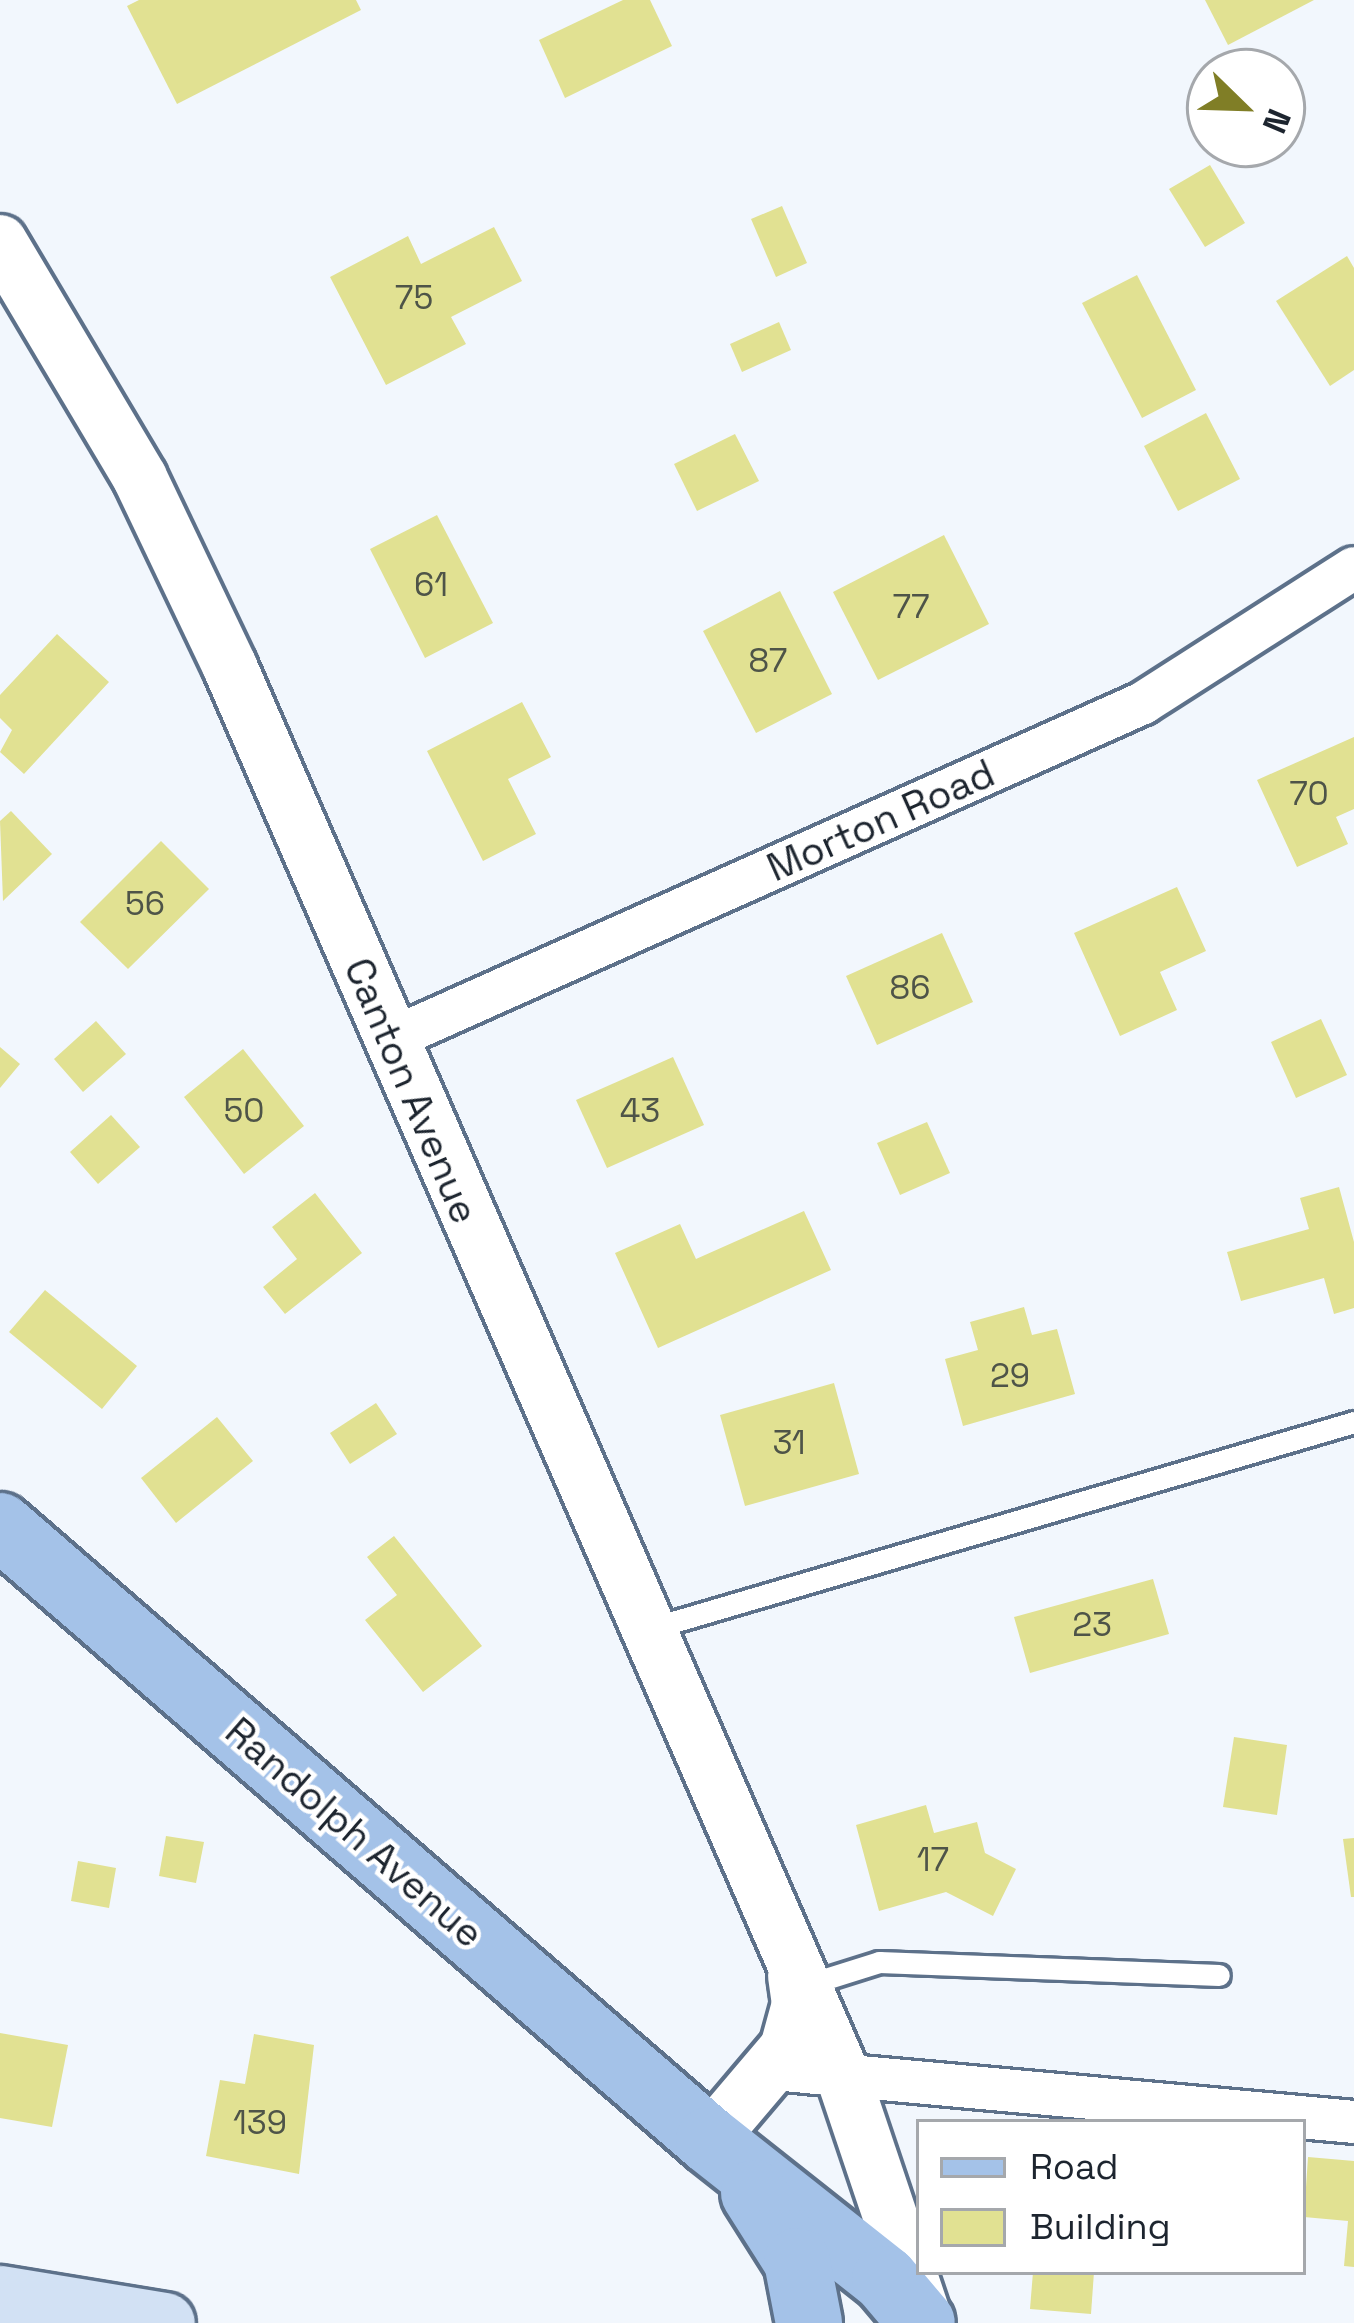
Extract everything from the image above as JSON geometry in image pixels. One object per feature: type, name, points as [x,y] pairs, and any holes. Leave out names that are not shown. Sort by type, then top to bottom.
[{"type":"main road","name":"Randolph Avenue","points":[[0,1526],[709,2140],[885,2279],[924,2323]]},
{"type":"main road","name":"Randolph Avenue","points":[[709,2140],[784,2236],[805,2283],[809,2323]]},
{"type":"main road","points":[[0,2296],[165,2323]]},
{"type":"street","name":"Canton Avenue","points":[[0,242],[167,533],[643,1631],[842,2073],[924,2323]]},
{"type":"street","name":"Morton Road","points":[[389,1040],[1144,703],[1354,568]]},
{"type":"street","name":"Canton Avenue","points":[[709,2140],[773,2069],[799,2004],[796,1971]]},
{"type":"street","points":[[773,2069],[1354,2122]]},
{"type":"lane","points":[[643,1631],[1354,1422]]},
{"type":"lane","points":[[796,1971],[879,1962],[1220,1975]]},
{"type":"building","points":[[139,0],[356,0],[361,10],[177,104],[127,6]]},
{"type":"building","points":[[623,0],[650,0],[672,46],[565,98],[539,40]]},
{"type":"building","points":[[1205,0],[1314,0],[1228,45]]},
{"type":"building","points":[[1212,168],[1245,223],[1205,247],[1169,189]]},
{"type":"building","points":[[782,206],[807,263],[776,277],[751,219]]},
{"type":"building","points":[[494,227],[522,281],[451,317],[466,344],[386,385],[330,277],[408,236],[421,264]]},
{"type":"building","points":[[1347,256],[1354,268],[1354,370],[1330,386],[1276,301]]},
{"type":"building","points":[[1137,275],[1196,390],[1142,418],[1082,303]]},
{"type":"building","points":[[779,322],[791,350],[742,372],[730,344]]},
{"type":"building","points":[[1206,413],[1240,479],[1178,511],[1144,446]]},
{"type":"building","points":[[735,434],[759,481],[697,511],[674,464]]},
{"type":"building","points":[[437,515],[493,623],[425,658],[370,549]]},
{"type":"building","points":[[944,535],[989,624],[878,680],[833,592]]},
{"type":"building","points":[[780,591],[832,694],[756,733],[703,631]]},
{"type":"building","points":[[57,634],[109,682],[24,774],[0,752],[12,730],[0,718],[0,695]]},
{"type":"building","points":[[522,702],[551,757],[508,779],[536,834],[483,861],[427,751]]},
{"type":"building","points":[[1354,737],[1354,809],[1336,817],[1348,844],[1297,867],[1257,780]]},
{"type":"building","points":[[11,811],[52,854],[3,901],[0,821]]},
{"type":"building","points":[[161,841],[209,889],[128,969],[80,922]]},
{"type":"building","points":[[1177,887],[1206,951],[1160,972],[1177,1010],[1120,1036],[1074,933]]},
{"type":"building","points":[[942,933],[973,1002],[877,1045],[846,976]]},
{"type":"building","points":[[1321,1019],[1347,1075],[1296,1098],[1271,1042]]},
{"type":"building","points":[[96,1021],[126,1054],[83,1092],[54,1059]]},
{"type":"building","points":[[0,1047],[20,1064],[0,1088]]},
{"type":"building","points":[[243,1049],[304,1126],[244,1174],[184,1097]]},
{"type":"building","points":[[673,1057],[704,1125],[607,1168],[576,1100]]},
{"type":"building","points":[[111,1115],[140,1147],[98,1184],[70,1152]]},
{"type":"building","points":[[927,1122],[950,1173],[900,1195],[877,1143]]},
{"type":"building","points":[[1339,1187],[1354,1242],[1354,1308],[1334,1314],[1324,1278],[1241,1301],[1227,1252],[1309,1229],[1300,1198]]},
{"type":"building","points":[[315,1193],[362,1253],[285,1314],[263,1287],[297,1259],[272,1227]]},
{"type":"building","points":[[804,1211],[831,1270],[658,1348],[615,1253],[680,1224],[696,1259]]},
{"type":"building","points":[[45,1290],[137,1366],[102,1409],[9,1332]]},
{"type":"building","points":[[1024,1307],[1032,1335],[1057,1329],[1075,1394],[963,1426],[945,1359],[978,1350],[970,1322]]},
{"type":"building","points":[[834,1383],[859,1474],[745,1506],[720,1415]]},
{"type":"building","points":[[376,1403],[397,1434],[350,1464],[330,1433]]},
{"type":"building","points":[[217,1417],[253,1461],[176,1523],[141,1478]]},
{"type":"building","points":[[394,1536],[482,1646],[423,1692],[365,1620],[397,1595],[367,1557]]},
{"type":"building","points":[[1153,1579],[1169,1634],[1030,1673],[1014,1617]]},
{"type":"building","points":[[1234,1737],[1287,1745],[1277,1815],[1223,1807]]},
{"type":"building","points":[[926,1805],[934,1833],[977,1822],[985,1853],[1016,1869],[993,1916],[946,1892],[879,1911],[856,1825]]},
{"type":"building","points":[[166,1836],[204,1842],[196,1883],[159,1876]]},
{"type":"building","points":[[1354,1838],[1354,1897],[1351,1897],[1343,1839]]},
{"type":"building","points":[[78,1861],[116,1868],[109,1908],[71,1901]]},
{"type":"building","points":[[0,2033],[68,2045],[52,2127],[0,2118]]},
{"type":"building","points":[[254,2034],[314,2045],[299,2174],[206,2156],[220,2080],[245,2084]]},
{"type":"building","points":[[1308,2157],[1354,2161],[1354,2267],[1344,2266],[1348,2221],[1306,2217]]},
{"type":"building","points":[[1033,2275],[1094,2275],[1091,2314],[1030,2309]]}]
